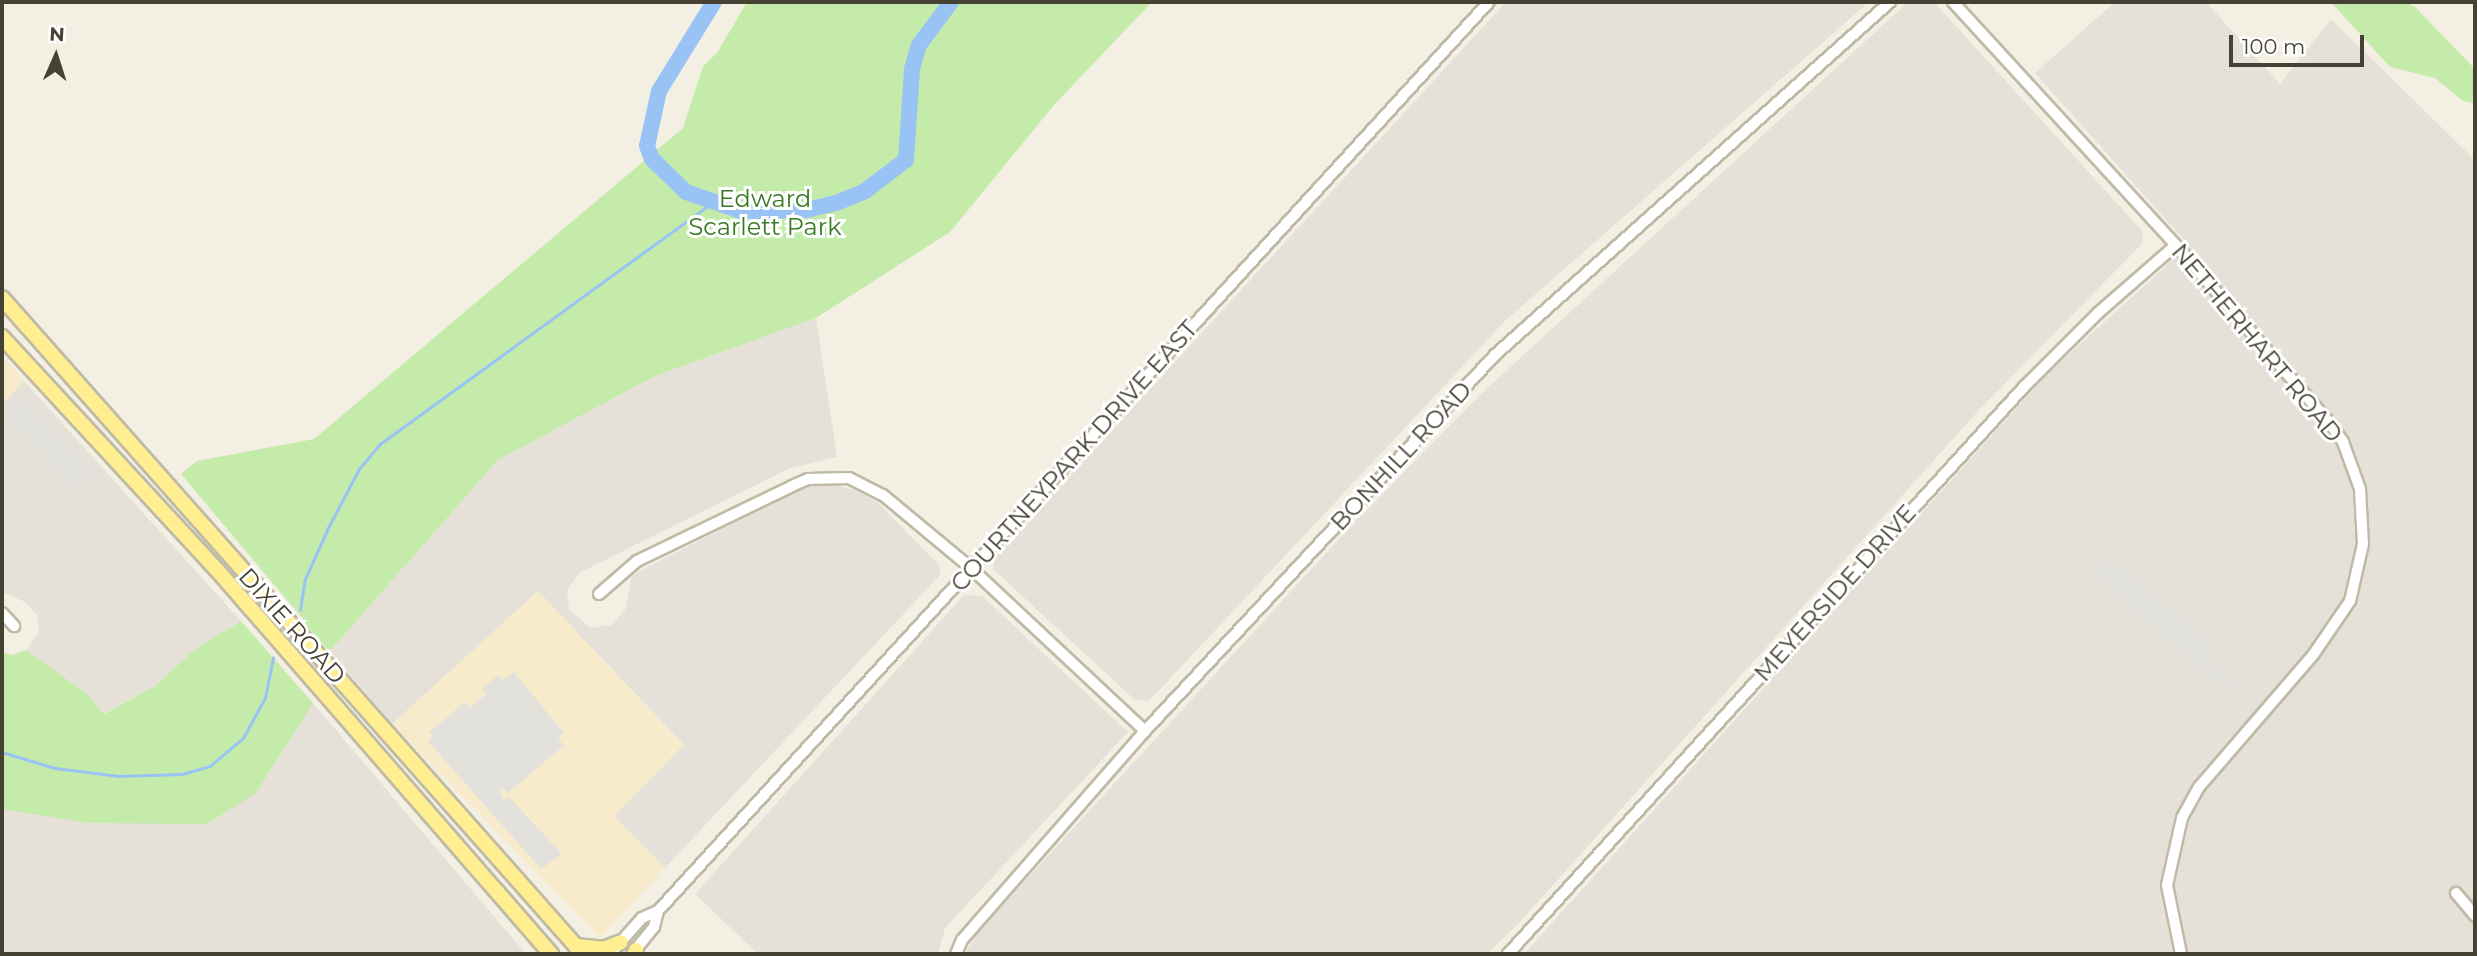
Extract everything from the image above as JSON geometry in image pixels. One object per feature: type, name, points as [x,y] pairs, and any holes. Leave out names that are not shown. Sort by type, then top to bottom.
[{"type":"main road","name":"DIXIE ROAD","points":[[2,298],[580,950]]},
{"type":"main road","name":"DIXIE ROAD","points":[[2,337],[218,571],[546,950]]},
{"type":"main road","points":[[218,571],[232,559]]},
{"type":"main road","points":[[303,669],[318,656]]},
{"type":"main road","points":[[580,950],[603,949],[621,942]]},
{"type":"street","name":"COURTNEYPARK DRIVE EAST","points":[[610,954],[642,918],[658,911],[1489,2]]},
{"type":"street","name":"BONHILL ROAD","points":[[956,954],[962,940],[1145,731],[1495,355],[1890,2]]},
{"type":"street","name":"NETHERHART ROAD","points":[[1953,2],[2176,245],[2343,442],[2360,489],[2365,521],[2358,573],[2336,625],[2199,787],[2182,818],[2167,885],[2181,954]]},
{"type":"street","name":"MEYERSIDE DRIVE","points":[[1508,954],[2024,387],[2098,313],[2176,245]]},
{"type":"street","points":[[599,594],[637,561],[792,486],[829,477],[849,478],[883,495],[972,569],[1145,731]]},
{"type":"street","points":[[2,613],[14,626]]},
{"type":"street","points":[[2456,893],[2475,916]]},
{"type":"street","name":"COURTNEYPARK DRIVE EAST","points":[[634,953],[654,928],[658,911]]},
{"type":"shaded area","points":[[1506,2],[1869,2],[1506,320],[1149,701],[1135,700],[993,569],[995,558]]},
{"type":"shaded area","points":[[1908,2],[1934,2],[2143,232],[2143,243],[1979,410],[1519,923],[1487,954],[965,954],[979,931],[1351,526],[1482,393]]},
{"type":"shaded area","points":[[2115,2],[2206,2],[2280,84],[2331,19],[2475,160],[2475,954],[1524,954],[2046,375],[2164,268],[2186,242],[2035,73]]},
{"type":"shaded area","points":[[816,318],[837,457],[790,468],[579,573],[567,590],[569,609],[591,628],[611,625],[625,610],[631,579],[638,572],[804,487],[830,484],[855,490],[878,503],[939,565],[941,574],[665,868],[614,816],[684,745],[538,591],[392,724],[330,651],[498,460],[655,376]]},
{"type":"shaded area","points":[[2,355],[24,381],[2,405]]},
{"type":"shaded area","points":[[24,381],[241,621],[194,650],[155,686],[103,714],[86,693],[26,650],[39,633],[37,615],[25,602],[2,592],[2,405]]},
{"type":"shaded area","points":[[20,395],[94,473],[76,490],[10,421],[16,415],[8,407]]},
{"type":"shaded area","points":[[2107,558],[2122,572],[2126,568],[2213,645],[2206,655],[2240,685],[2230,696],[2093,575]]},
{"type":"shaded area","points":[[538,591],[684,746],[614,816],[665,868],[600,938],[392,724]]},
{"type":"shaded area","points":[[964,595],[982,596],[1128,732],[945,928],[938,954],[758,954],[695,894]]},
{"type":"shaded area","points":[[514,672],[564,733],[558,739],[564,745],[508,793],[502,787],[500,792],[503,801],[509,797],[562,854],[541,869],[428,741],[433,736],[429,732],[465,702],[470,708],[486,694],[482,688],[498,675],[502,680]]},
{"type":"shaded area","points":[[313,703],[526,954],[2,954],[2,809],[88,823],[256,793]]},
{"type":"green space","name":"Edward Scarlett Park","points":[[747,2],[1152,2],[1054,105],[950,232],[816,318],[655,376],[498,460],[330,651],[302,623],[303,619],[181,474],[197,461],[314,439],[683,128],[703,66],[717,53]]},
{"type":"green space","points":[[2331,2],[2406,2],[2415,7],[2475,69],[2475,103],[2463,101],[2435,78],[2390,67]]},
{"type":"green space","points":[[241,621],[313,703],[256,793],[207,824],[88,823],[2,809],[2,652],[13,655],[26,650],[86,693],[104,714],[155,686],[194,650]]},
{"type":"waterway","points":[[714,2],[659,91],[647,146],[652,159],[686,192],[741,211],[806,210],[836,203],[865,191],[906,160],[912,69],[919,45],[951,2]]},
{"type":"waterway","points":[[300,610],[305,579],[328,528],[359,469],[380,444],[710,204]]},
{"type":"waterway","points":[[2,752],[55,768],[118,776],[182,774],[210,766],[243,738],[265,698],[273,658]]}]
